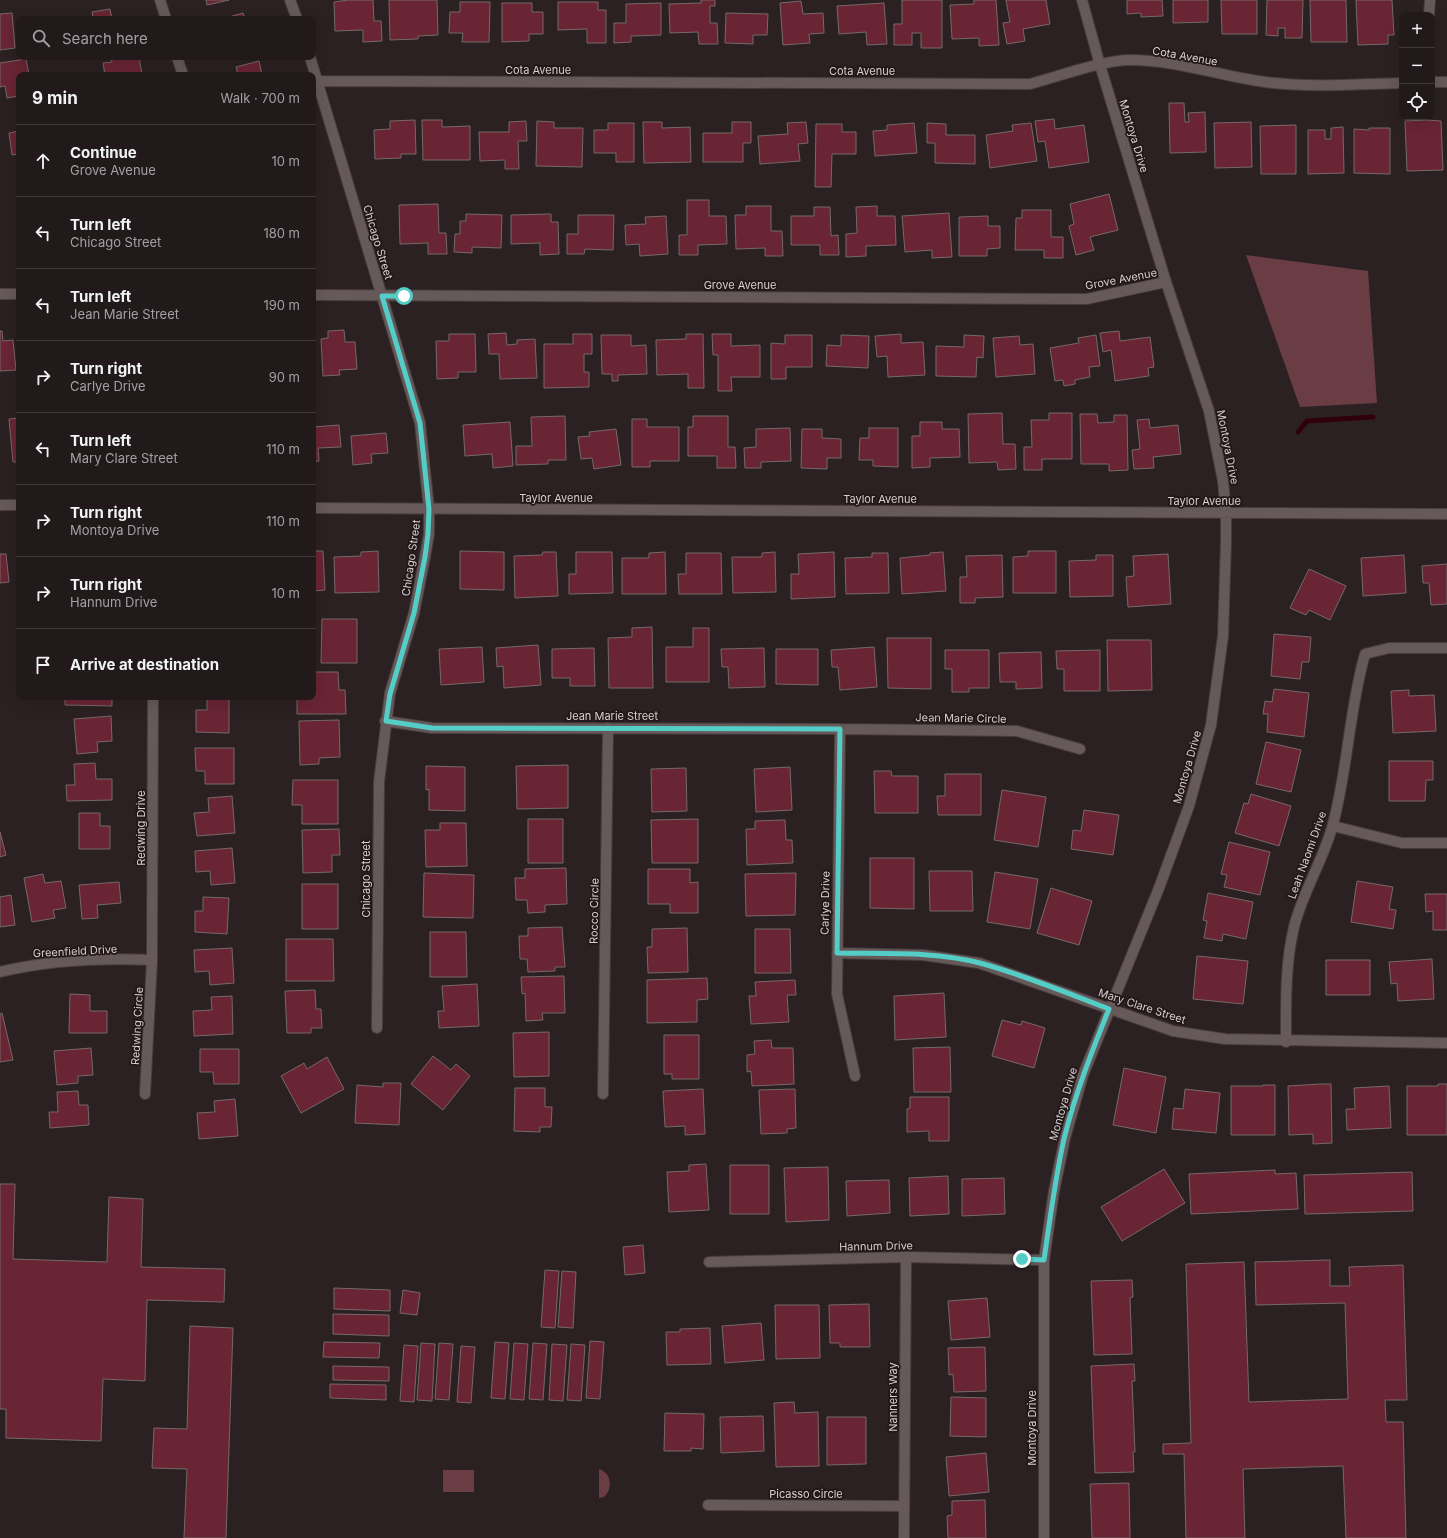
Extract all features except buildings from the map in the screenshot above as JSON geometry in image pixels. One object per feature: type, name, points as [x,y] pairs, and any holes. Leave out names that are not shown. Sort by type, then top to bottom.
[{"type":"street","points":[[160,0],[165,16]]},
{"type":"street","points":[[290,0],[296,16]]},
{"type":"street","name":"Montoya Drive","points":[[1044,1538],[1044,1260],[1054,1191],[1064,1138],[1083,1075],[1159,888],[1189,806],[1211,725],[1223,636],[1226,512],[1223,481],[1209,411],[1166,282],[1100,66],[1082,0]]},
{"type":"street","points":[[1429,12],[1430,0]]},
{"type":"street","points":[[178,60],[182,72]]},
{"type":"street","name":"Chicago Street","points":[[311,60],[315,72]]},
{"type":"street","name":"Cota Avenue","points":[[318,81],[1030,84],[1128,60],[1162,62],[1266,82],[1300,85],[1399,83]]},
{"type":"street","name":"Chicago Street","points":[[316,75],[420,423],[429,509],[428,542],[414,613],[390,694],[379,782],[377,1028]]},
{"type":"street","points":[[1435,82],[1447,82]]},
{"type":"street","name":"Grove Avenue","points":[[316,295],[1087,299],[1166,282]]},
{"type":"street","points":[[0,294],[16,294]]},
{"type":"street","points":[[0,505],[16,505]]},
{"type":"street","name":"Taylor Avenue","points":[[316,508],[1447,514]]},
{"type":"street","name":"Leah Naomi Drive","points":[[1286,1042],[1287,972],[1294,926],[1333,826],[1340,795],[1356,684],[1365,654],[1389,648],[1447,648]]},
{"type":"street","name":"Redwing Drive","points":[[152,960],[153,700]]},
{"type":"street","name":"Jean Marie Street","points":[[386,721],[432,728],[840,729]]},
{"type":"street","name":"Rocco Circle","points":[[603,1094],[608,728]]},
{"type":"street","name":"Jean Marie Circle","points":[[840,729],[1017,731],[1080,749]]},
{"type":"street","name":"Carlye Drive","points":[[840,729],[837,994],[855,1076]]},
{"type":"street","points":[[1333,826],[1402,843],[1447,843]]},
{"type":"street","name":"Mary Clare Street","points":[[837,953],[923,955],[979,963],[1038,982],[1173,1031],[1225,1039],[1286,1042],[1447,1043]]},
{"type":"street","name":"Greenfield Drive","points":[[0,972],[30,965],[73,961],[152,960]]},
{"type":"street","name":"Redwing Circle","points":[[145,1094],[152,960]]},
{"type":"street","name":"Hannum Drive","points":[[709,1262],[906,1257],[1044,1260]]},
{"type":"street","name":"Nanners Way","points":[[904,1538],[906,1257]]},
{"type":"street","name":"Picasso Circle","points":[[708,1505],[904,1506]]},
{"type":"shaded area","points":[[1246,255],[1368,271],[1377,403],[1300,407]]},
{"type":"shaded area","points":[[599,1469],[607,1474],[610,1486],[607,1494],[604,1497],[599,1498]]},
{"type":"shaded area","points":[[443,1470],[474,1470],[474,1492],[443,1492]]},
{"type":"waterway","points":[[1298,432],[1307,421],[1373,417]]},
{"type":"route","points":[[404,296],[382,296],[420,423],[429,509],[428,534],[414,613],[390,694],[386,721],[432,728],[840,729],[837,953],[923,955],[979,963],[1038,982],[1109,1009],[1083,1075],[1064,1138],[1054,1191],[1044,1260],[1022,1259]]}]
